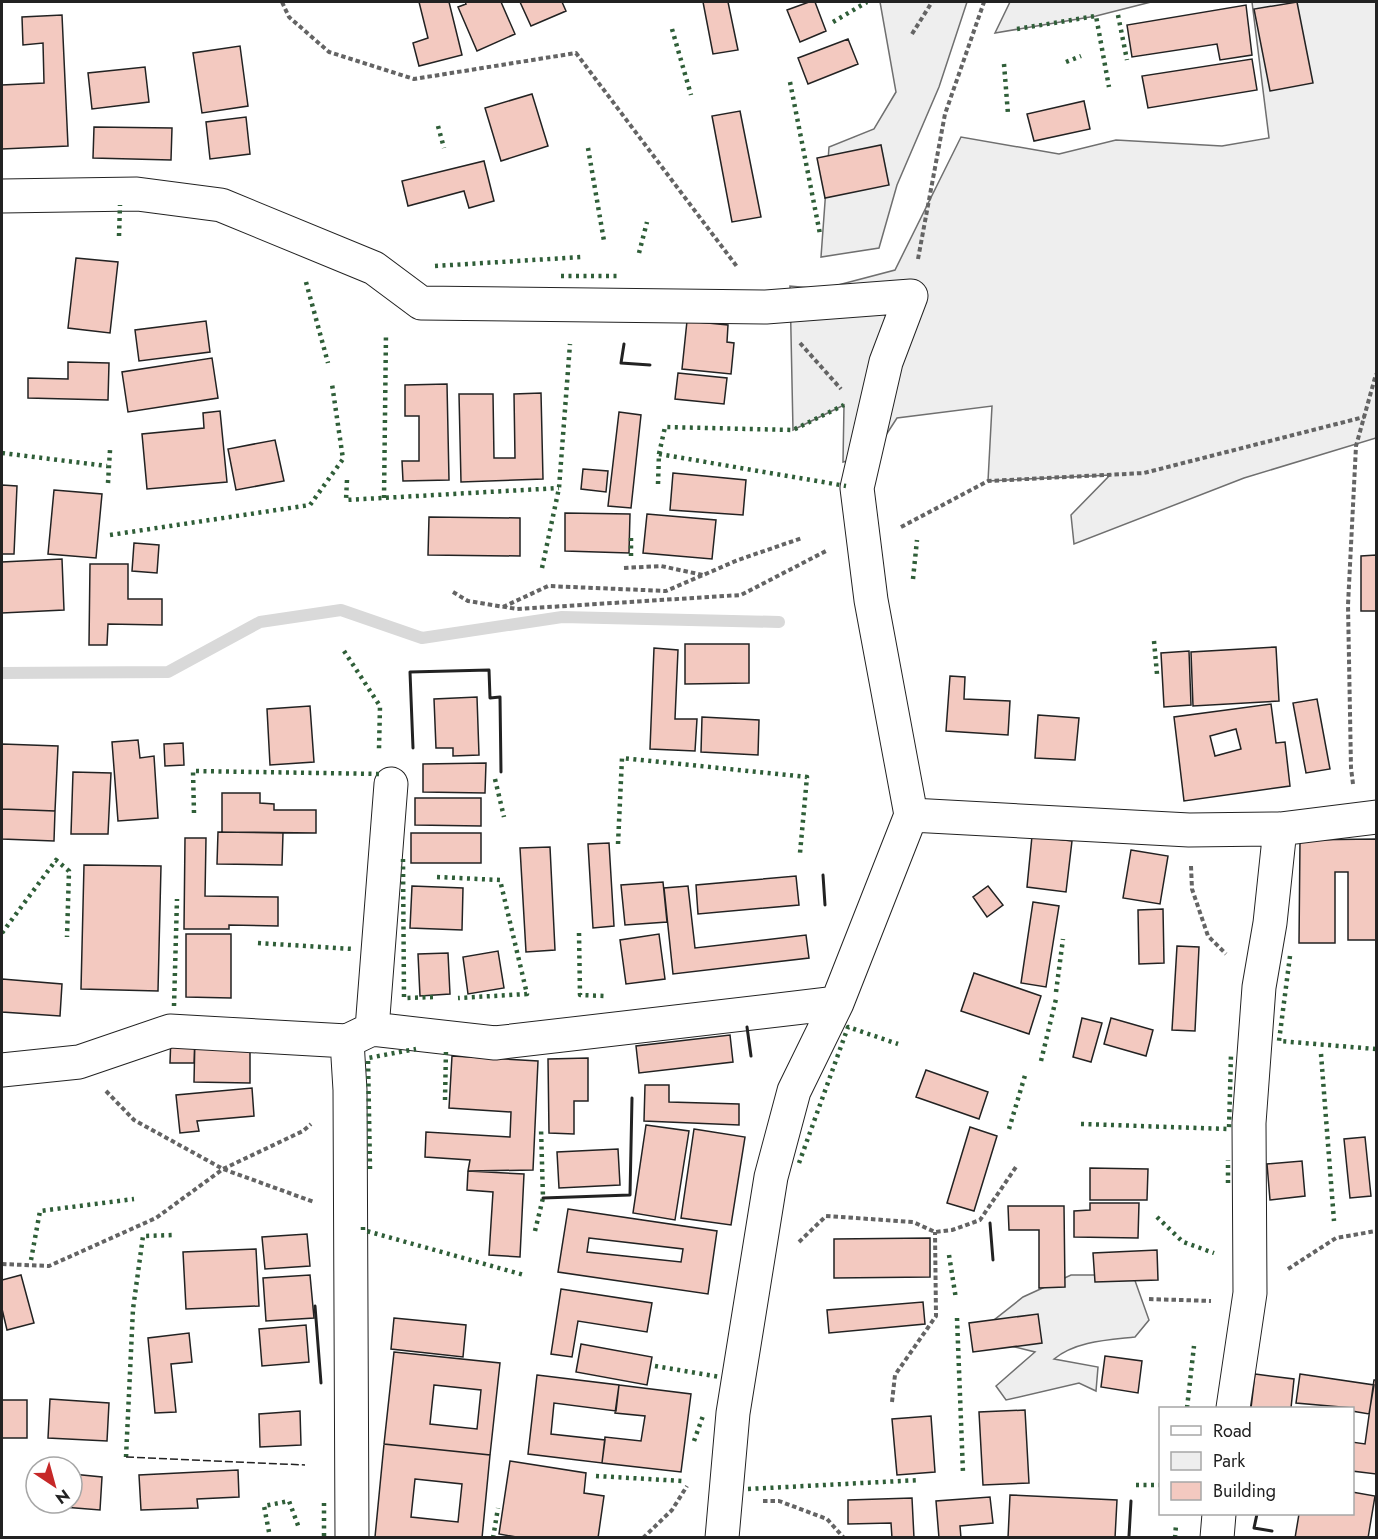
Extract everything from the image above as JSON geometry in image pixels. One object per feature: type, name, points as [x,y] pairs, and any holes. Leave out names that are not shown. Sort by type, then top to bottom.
[{"type":"street","points":[[2,196],[137,194],[221,205],[374,268],[421,303],[766,307],[911,296],[886,362],[858,488],[863,547],[911,815],[837,1004],[794,1091],[771,1177],[733,1413],[722,1538]]},
{"type":"street","points":[[352,1538],[348,1209],[350,1090],[392,784]]},
{"type":"street","points":[[911,815],[1188,830],[1280,829],[1368,819]]},
{"type":"street","points":[[1233,1407],[1250,1293],[1249,1124],[1259,987],[1270,923],[1280,829]]},
{"type":"street","points":[[2,1070],[79,1062],[170,1031],[359,1035],[495,1043],[837,1004]]},
{"type":"street","points":[[1217,1538],[1219,1515]]},
{"type":"path","points":[[282,2],[289,17],[329,52],[414,79],[576,52],[766,307],[844,392],[844,398]]},
{"type":"path","points":[[912,34],[932,2]]},
{"type":"path","points":[[911,296],[945,114],[984,2]]},
{"type":"path","points":[[1368,819],[1351,768],[1348,605],[1356,446],[1377,374]]},
{"type":"path","points":[[453,592],[468,601],[517,609],[741,596],[822,552],[863,547],[988,481],[1144,473],[1364,417]]},
{"type":"path","points":[[503,607],[548,586],[666,591],[738,560],[802,538]]},
{"type":"path","points":[[624,568],[661,566],[704,575]]},
{"type":"path","points":[[1188,830],[1192,889],[1208,936],[1259,987]]},
{"type":"path","points":[[79,1062],[134,1120],[223,1169],[304,1200],[348,1209]]},
{"type":"path","points":[[2,1264],[49,1266],[156,1218],[223,1169],[303,1131],[350,1090]]},
{"type":"path","points":[[796,1245],[826,1216],[913,1222],[935,1232],[952,1230],[980,1220],[1016,1167]]},
{"type":"path","points":[[892,1402],[895,1375],[936,1316],[935,1232]]},
{"type":"path","points":[[724,1495],[751,1500],[779,1501],[827,1519],[844,1538]]},
{"type":"green space","points":[[880,2],[967,2],[939,87],[897,185],[879,248],[821,257],[829,147],[874,129],[896,92]]},
{"type":"green space","points":[[1010,2],[1151,2],[1096,16],[995,33]]},
{"type":"green space","points":[[1252,2],[1376,2],[1376,438],[1244,478],[1074,544],[1071,515],[1110,475],[988,481],[992,406],[897,418],[873,455],[843,462],[844,405],[793,430],[790,286],[823,289],[895,270],[961,137],[1059,154],[1116,140],[1222,146],[1269,138]]},
{"type":"green space","points":[[1071,1275],[1133,1275],[1149,1320],[1135,1337],[1082,1345],[1054,1359],[1098,1367],[1096,1391],[1079,1383],[1006,1400],[996,1386],[1035,1352],[1003,1344],[989,1324],[1023,1297]]},
{"type":"building","points":[[419,2],[449,2],[462,55],[419,66],[413,43],[428,38]]},
{"type":"building","points":[[465,2],[501,2],[515,34],[477,51],[458,7],[466,4]]},
{"type":"building","points":[[520,2],[562,2],[566,11],[531,26]]},
{"type":"building","points":[[703,2],[728,2],[738,50],[713,54]]},
{"type":"building","points":[[815,2],[826,31],[800,42],[787,10]]},
{"type":"building","points":[[1297,2],[1313,83],[1270,91],[1254,9]]},
{"type":"building","points":[[1246,5],[1252,55],[1220,60],[1217,44],[1132,57],[1127,25]]},
{"type":"building","points":[[62,15],[68,146],[2,149],[2,85],[44,83],[43,43],[23,45],[22,17]]},
{"type":"building","points":[[848,39],[858,64],[808,84],[798,58]]},
{"type":"building","points":[[240,46],[248,106],[202,113],[193,53]]},
{"type":"building","points":[[1252,59],[1257,90],[1148,108],[1142,76]]},
{"type":"building","points":[[145,67],[149,102],[92,109],[88,73]]},
{"type":"building","points":[[532,94],[548,146],[501,161],[485,108]]},
{"type":"building","points":[[1084,101],[1090,129],[1034,141],[1027,114]]},
{"type":"building","points":[[740,111],[761,217],[732,222],[712,116]]},
{"type":"building","points":[[246,117],[250,154],[210,159],[206,122]]},
{"type":"building","points":[[94,127],[172,128],[171,160],[93,158]]},
{"type":"building","points":[[881,145],[889,185],[825,198],[817,158]]},
{"type":"building","points":[[484,161],[494,201],[469,208],[464,191],[408,206],[402,181]]},
{"type":"building","points":[[76,258],[118,262],[110,333],[68,328]]},
{"type":"building","points":[[206,321],[210,352],[139,361],[135,330]]},
{"type":"building","points":[[687,321],[728,325],[727,342],[734,343],[731,374],[682,369]]},
{"type":"building","points":[[212,358],[218,398],[128,412],[122,372]]},
{"type":"building","points":[[68,362],[109,363],[108,400],[28,398],[28,378],[68,379]]},
{"type":"building","points":[[678,373],[727,378],[724,404],[675,399]]},
{"type":"building","points":[[447,384],[449,480],[403,481],[402,461],[419,461],[419,416],[405,416],[405,385]]},
{"type":"building","points":[[541,393],[543,479],[461,482],[459,394],[493,394],[494,458],[515,458],[514,394]]},
{"type":"building","points":[[220,411],[227,482],[147,489],[142,434],[204,428],[203,413]]},
{"type":"building","points":[[619,412],[641,415],[631,508],[608,506]]},
{"type":"building","points":[[275,440],[284,481],[236,490],[228,449]]},
{"type":"building","points":[[583,469],[608,471],[606,492],[581,489]]},
{"type":"building","points":[[673,473],[746,480],[743,515],[670,510]]},
{"type":"building","points":[[2,485],[17,486],[14,554],[2,554]]},
{"type":"building","points":[[54,490],[102,494],[96,558],[48,554]]},
{"type":"building","points":[[565,513],[630,514],[629,553],[565,551]]},
{"type":"building","points":[[647,514],[716,520],[712,559],[643,553]]},
{"type":"building","points":[[429,517],[520,518],[520,556],[428,555]]},
{"type":"building","points":[[134,543],[159,545],[157,573],[132,571]]},
{"type":"building","points":[[1376,555],[1376,611],[1361,611],[1361,556]]},
{"type":"building","points":[[62,559],[64,610],[2,613],[2,562]]},
{"type":"building","points":[[90,564],[128,564],[128,599],[162,599],[162,625],[108,624],[107,645],[89,645]]},
{"type":"building","points":[[685,644],[749,644],[749,683],[685,684]]},
{"type":"building","points":[[1276,647],[1279,701],[1193,706],[1191,652]]},
{"type":"building","points":[[654,648],[678,650],[675,719],[697,719],[695,751],[650,749]]},
{"type":"building","points":[[1189,651],[1191,705],[1164,707],[1161,653]]},
{"type":"building","points":[[950,676],[965,677],[964,699],[1010,701],[1008,735],[946,731]]},
{"type":"building","points":[[477,697],[479,755],[453,756],[453,748],[436,748],[434,699]]},
{"type":"building","points":[[1317,699],[1330,769],[1306,773],[1293,703]]},
{"type":"building","points":[[1271,704],[1276,743],[1285,742],[1290,786],[1184,801],[1174,717]],"holes":[[[1236,729],[1241,749],[1215,756],[1210,736]]]},
{"type":"building","points":[[310,706],[314,762],[270,765],[267,709]]},
{"type":"building","points":[[1038,715],[1079,718],[1075,760],[1035,758]]},
{"type":"building","points":[[702,717],[759,720],[758,755],[701,752]]},
{"type":"building","points":[[138,740],[140,758],[154,756],[158,818],[118,821],[112,742]]},
{"type":"building","points":[[183,743],[184,765],[165,766],[164,744]]},
{"type":"building","points":[[2,744],[58,746],[55,811],[2,809]]},
{"type":"building","points":[[486,763],[485,793],[423,792],[423,764]]},
{"type":"building","points":[[73,772],[111,773],[108,834],[71,834]]},
{"type":"building","points":[[222,793],[260,793],[260,803],[274,804],[274,810],[316,810],[316,833],[222,832]]},
{"type":"building","points":[[415,798],[481,798],[481,826],[415,825]]},
{"type":"building","points":[[2,809],[55,811],[54,841],[2,839]]},
{"type":"building","points":[[218,832],[283,833],[282,865],[217,864]]},
{"type":"building","points":[[411,833],[481,833],[481,863],[411,863]]},
{"type":"building","points":[[1032,836],[1072,841],[1066,892],[1027,887]]},
{"type":"building","points":[[185,838],[206,838],[205,896],[278,897],[278,926],[229,925],[229,929],[184,929]]},
{"type":"building","points":[[1376,839],[1376,940],[1348,940],[1348,872],[1335,872],[1335,943],[1299,943],[1300,840]]},
{"type":"building","points":[[609,843],[614,926],[593,928],[588,844]]},
{"type":"building","points":[[550,847],[555,950],[526,952],[520,848]]},
{"type":"building","points":[[1131,850],[1168,856],[1160,904],[1123,898]]},
{"type":"building","points":[[84,865],[161,866],[158,991],[81,989]]},
{"type":"building","points":[[796,876],[799,905],[698,914],[696,885]]},
{"type":"building","points":[[663,882],[667,922],[625,925],[621,885]]},
{"type":"building","points":[[412,886],[463,888],[462,930],[410,928]]},
{"type":"building","points":[[688,886],[695,948],[806,935],[809,958],[673,974],[664,888]]},
{"type":"building","points":[[988,886],[1003,905],[987,917],[973,897]]},
{"type":"building","points":[[1033,902],[1059,906],[1046,987],[1021,983]]},
{"type":"building","points":[[1163,909],[1164,963],[1139,964],[1138,910]]},
{"type":"building","points":[[186,934],[231,934],[231,998],[186,997]]},
{"type":"building","points":[[659,934],[665,979],[626,984],[620,940]]},
{"type":"building","points":[[1177,946],[1199,947],[1195,1031],[1172,1030]]},
{"type":"building","points":[[498,951],[504,988],[468,994],[463,957]]},
{"type":"building","points":[[448,953],[450,994],[420,996],[418,954]]},
{"type":"building","points":[[974,973],[1041,996],[1029,1034],[961,1011]]},
{"type":"building","points":[[2,979],[62,984],[60,1016],[2,1012]]},
{"type":"building","points":[[1082,1018],[1102,1023],[1091,1062],[1073,1057]]},
{"type":"building","points":[[1111,1018],[1153,1030],[1146,1056],[1104,1044]]},
{"type":"building","points":[[730,1035],[733,1062],[639,1073],[636,1046]]},
{"type":"building","points":[[171,1036],[195,1036],[194,1063],[170,1063]]},
{"type":"building","points":[[195,1036],[250,1050],[250,1083],[194,1082]]},
{"type":"building","points":[[452,1056],[538,1061],[533,1170],[468,1171],[470,1160],[425,1157],[426,1132],[510,1137],[511,1112],[449,1108]]},
{"type":"building","points":[[588,1058],[588,1101],[574,1101],[574,1134],[549,1133],[548,1059]]},
{"type":"building","points":[[926,1070],[988,1092],[979,1119],[916,1097]]},
{"type":"building","points":[[645,1085],[669,1085],[669,1102],[739,1104],[739,1125],[644,1121]]},
{"type":"building","points":[[252,1088],[254,1116],[197,1121],[199,1131],[180,1133],[176,1095]]},
{"type":"building","points":[[646,1125],[689,1131],[675,1220],[633,1213]]},
{"type":"building","points":[[970,1127],[997,1136],[974,1211],[947,1203]]},
{"type":"building","points":[[694,1129],[745,1137],[731,1225],[681,1218]]},
{"type":"building","points":[[1365,1137],[1371,1196],[1350,1198],[1344,1139]]},
{"type":"building","points":[[618,1149],[620,1185],[559,1188],[557,1152]]},
{"type":"building","points":[[1302,1161],[1305,1196],[1270,1200],[1267,1164]]},
{"type":"building","points":[[1090,1168],[1148,1169],[1147,1200],[1090,1200]]},
{"type":"building","points":[[468,1171],[524,1174],[520,1257],[489,1255],[493,1192],[467,1190]]},
{"type":"building","points":[[1090,1203],[1139,1203],[1138,1238],[1074,1237],[1074,1211],[1090,1210]]},
{"type":"building","points":[[1008,1206],[1064,1206],[1065,1287],[1039,1288],[1039,1230],[1009,1230]]},
{"type":"building","points":[[568,1209],[717,1231],[708,1294],[558,1272]],"holes":[[[589,1238],[683,1249],[681,1262],[587,1252]]]},
{"type":"building","points":[[307,1234],[310,1266],[265,1269],[262,1237]]},
{"type":"building","points":[[930,1238],[930,1277],[834,1278],[834,1239]]},
{"type":"building","points":[[256,1249],[259,1306],[186,1309],[183,1252]]},
{"type":"building","points":[[1157,1250],[1158,1280],[1095,1282],[1093,1253]]},
{"type":"building","points":[[21,1275],[34,1323],[7,1330],[2,1309],[2,1280]]},
{"type":"building","points":[[310,1275],[314,1318],[266,1321],[263,1278]]},
{"type":"building","points":[[561,1289],[652,1303],[647,1332],[578,1321],[572,1357],[551,1354]]},
{"type":"building","points":[[923,1302],[925,1324],[829,1333],[827,1310]]},
{"type":"building","points":[[1038,1314],[1042,1343],[973,1352],[969,1323]]},
{"type":"building","points":[[394,1318],[466,1325],[463,1357],[391,1349]]},
{"type":"building","points":[[306,1325],[309,1362],[262,1366],[259,1329]]},
{"type":"building","points":[[189,1333],[192,1362],[171,1364],[176,1412],[155,1413],[148,1338]]},
{"type":"building","points":[[581,1344],[652,1357],[647,1385],[576,1372]]},
{"type":"building","points":[[394,1352],[500,1363],[490,1455],[384,1444]],"holes":[[[434,1385],[481,1390],[477,1429],[430,1424]]]},
{"type":"building","points":[[1105,1356],[1142,1361],[1138,1393],[1101,1387]]},
{"type":"building","points":[[1255,1374],[1294,1379],[1291,1407],[1251,1407]]},
{"type":"building","points":[[1300,1374],[1374,1385],[1369,1414],[1354,1411],[1354,1407],[1296,1403]]},
{"type":"building","points":[[537,1375],[619,1385],[616,1411],[554,1403],[551,1434],[605,1440],[602,1463],[528,1454]]},
{"type":"building","points":[[1374,1380],[1376,1380],[1376,1474],[1354,1471],[1354,1442],[1365,1444]]},
{"type":"building","points":[[619,1385],[691,1394],[681,1472],[602,1463],[605,1437],[641,1441],[645,1416],[615,1413]]},
{"type":"building","points":[[50,1399],[109,1403],[107,1441],[48,1438]]},
{"type":"building","points":[[2,1400],[27,1400],[27,1438],[2,1438]]},
{"type":"building","points":[[1025,1410],[1029,1483],[983,1485],[979,1412]]},
{"type":"building","points":[[300,1411],[301,1445],[260,1447],[259,1414]]},
{"type":"building","points":[[931,1416],[935,1472],[897,1475],[892,1419]]},
{"type":"building","points":[[384,1444],[490,1455],[482,1538],[375,1537]],"holes":[[[415,1479],[462,1484],[458,1522],[411,1517]]]},
{"type":"building","points":[[510,1461],[586,1473],[584,1493],[604,1496],[598,1538],[522,1538],[499,1534]]},
{"type":"building","points":[[238,1470],[239,1497],[197,1499],[198,1508],[141,1510],[139,1475]]},
{"type":"building","points":[[84,1475],[102,1477],[100,1510],[84,1509]]},
{"type":"building","points":[[1354,1492],[1375,1496],[1368,1538],[1295,1538],[1299,1515],[1354,1515]]},
{"type":"building","points":[[1010,1495],[1117,1500],[1115,1538],[1008,1538]]},
{"type":"building","points":[[990,1497],[993,1523],[960,1526],[961,1538],[939,1538],[936,1501]]},
{"type":"building","points":[[912,1498],[914,1538],[892,1538],[891,1523],[848,1524],[848,1500]]},
{"type":"waterway","points":[[2,673],[168,672],[260,622],[341,610],[422,638],[562,617],[779,622]]},
{"type":"hedge","points":[[833,22],[867,2]]},
{"type":"hedge","points":[[1118,15],[1127,60]]},
{"type":"hedge","points":[[1017,29],[1096,16],[1109,87]]},
{"type":"hedge","points":[[672,29],[691,95]]},
{"type":"hedge","points":[[1066,62],[1081,56]]},
{"type":"hedge","points":[[1004,64],[1008,114]]},
{"type":"hedge","points":[[790,82],[820,234]]},
{"type":"hedge","points":[[438,126],[444,148]]},
{"type":"hedge","points":[[588,148],[604,241]]},
{"type":"hedge","points":[[119,236],[120,205]]},
{"type":"hedge","points":[[639,253],[647,222]]},
{"type":"hedge","points":[[435,266],[582,257]]},
{"type":"hedge","points":[[561,276],[618,276]]},
{"type":"hedge","points":[[306,282],[328,363]]},
{"type":"hedge","points":[[384,498],[386,333]]},
{"type":"hedge","points":[[542,568],[559,488],[570,344]]},
{"type":"hedge","points":[[110,535],[310,505],[343,459],[332,384]]},
{"type":"hedge","points":[[658,484],[659,454],[665,427],[793,430],[844,405]]},
{"type":"hedge","points":[[108,483],[110,450]]},
{"type":"hedge","points":[[2,453],[107,466]]},
{"type":"hedge","points":[[659,454],[846,486]]},
{"type":"hedge","points":[[347,480],[346,500],[559,488]]},
{"type":"hedge","points":[[631,538],[631,556]]},
{"type":"hedge","points":[[913,579],[917,540]]},
{"type":"hedge","points":[[1154,641],[1157,674]]},
{"type":"hedge","points":[[344,651],[380,706],[379,749]]},
{"type":"hedge","points":[[618,844],[622,758],[807,777],[800,853]]},
{"type":"hedge","points":[[194,813],[193,771],[382,774]]},
{"type":"hedge","points":[[495,779],[504,817]]},
{"type":"hedge","points":[[403,859],[404,998],[436,997]]},
{"type":"hedge","points":[[2,933],[56,860],[69,871],[67,937]]},
{"type":"hedge","points":[[437,877],[500,880],[527,994],[458,998]]},
{"type":"hedge","points":[[174,1006],[177,899]]},
{"type":"hedge","points":[[579,933],[580,995],[604,996]]},
{"type":"hedge","points":[[1056,992],[1063,939]]},
{"type":"hedge","points":[[258,943],[353,949]]},
{"type":"hedge","points":[[1290,956],[1279,1041],[1376,1049]]},
{"type":"hedge","points":[[1041,1061],[1056,999]]},
{"type":"hedge","points":[[799,1163],[848,1027],[898,1044]]},
{"type":"hedge","points":[[370,1169],[368,1058],[416,1049]]},
{"type":"hedge","points":[[445,1100],[446,1049]]},
{"type":"hedge","points":[[1081,1124],[1229,1129],[1231,1054]]},
{"type":"hedge","points":[[1321,1054],[1334,1221]]},
{"type":"hedge","points":[[1009,1129],[1026,1072]]},
{"type":"hedge","points":[[535,1231],[543,1198],[541,1128]]},
{"type":"hedge","points":[[1228,1160],[1228,1183]]},
{"type":"hedge","points":[[31,1260],[40,1211],[134,1199]]},
{"type":"hedge","points":[[1157,1217],[1183,1242],[1214,1253]]},
{"type":"hedge","points":[[363,1227],[363,1230],[524,1275]]},
{"type":"hedge","points":[[126,1457],[133,1309],[143,1236],[175,1235]]},
{"type":"hedge","points":[[949,1255],[956,1299]]},
{"type":"hedge","points":[[957,1318],[963,1473]]},
{"type":"hedge","points":[[1187,1407],[1194,1346]]},
{"type":"hedge","points":[[655,1366],[720,1377]]},
{"type":"hedge","points":[[694,1441],[704,1413]]},
{"type":"hedge","points":[[596,1476],[682,1481]]},
{"type":"hedge","points":[[748,1489],[920,1480]]},
{"type":"hedge","points":[[1136,1485],[1159,1485]]},
{"type":"hedge","points":[[269,1532],[264,1506],[289,1501],[299,1528]]},
{"type":"hedge","points":[[324,1502],[324,1536]]},
{"type":"hedge","points":[[493,1538],[498,1508]]},
{"type":"hedge","points":[[1175,1538],[1176,1525]]},
{"type":"fence","points":[[126,1457],[305,1465]]},
{"type":"wall","points":[[624,344],[621,363],[650,365]]},
{"type":"wall","points":[[413,748],[410,672],[489,670],[490,698],[500,697],[501,772]]},
{"type":"wall","points":[[823,875],[825,905]]},
{"type":"wall","points":[[747,1027],[751,1056]]},
{"type":"wall","points":[[543,1198],[630,1195],[632,1098]]},
{"type":"wall","points":[[990,1223],[993,1260]]},
{"type":"wall","points":[[315,1306],[321,1383]]},
{"type":"wall","points":[[1129,1536],[1131,1501]]},
{"type":"wall","points":[[1257,1515],[1254,1528],[1272,1531]]}]
